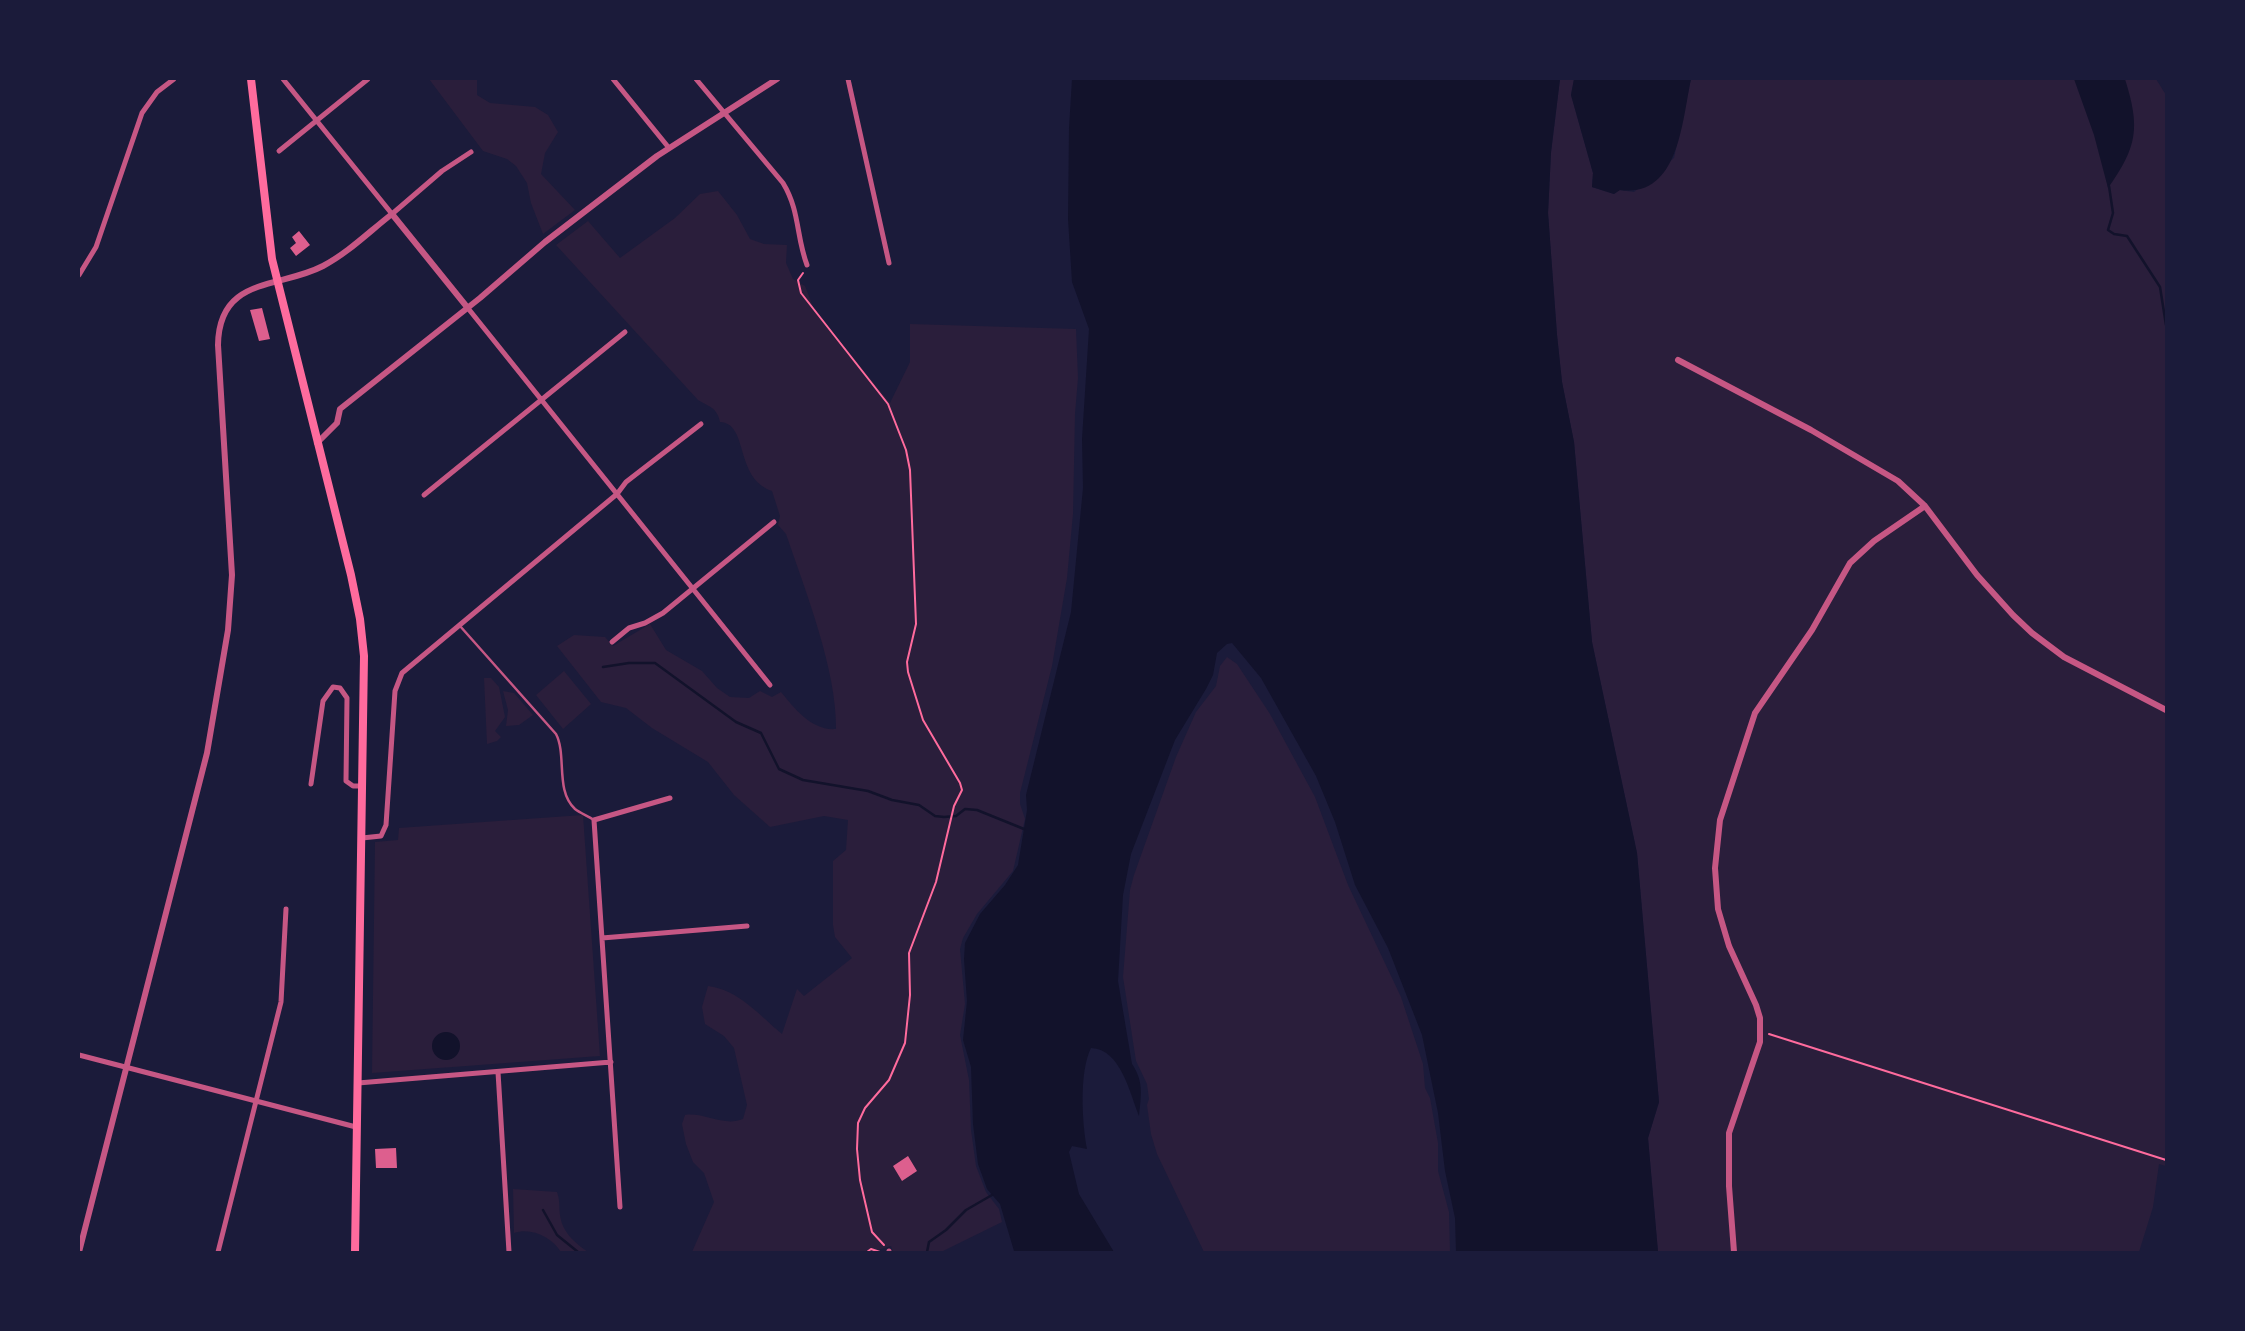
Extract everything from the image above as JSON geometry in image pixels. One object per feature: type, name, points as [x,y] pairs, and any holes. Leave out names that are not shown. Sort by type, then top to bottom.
[{"type":"main road","points":[[251,79],[265,206],[277,282],[360,619],[364,667],[355,1252]]},
{"type":"street","points":[[79,275],[96,247],[142,113],[157,92],[174,79]]},
{"type":"street","points":[[283,79],[770,685]]},
{"type":"street","points":[[279,151],[368,79]]},
{"type":"street","points":[[613,79],[669,148]]},
{"type":"street","points":[[696,79],[783,183],[792,198],[799,241],[807,265]]},
{"type":"street","points":[[317,443],[337,423],[340,409],[513,271],[545,242],[669,148],[777,79]]},
{"type":"street","points":[[848,79],[890,263]]},
{"type":"street","points":[[79,1252],[206,753],[231,613],[232,562],[219,331],[227,310],[242,294],[255,287],[322,267],[392,214],[442,171],[471,152]]},
{"type":"street","points":[[424,495],[625,332]]},
{"type":"street","points":[[1678,360],[1881,470],[1904,486],[1925,506],[1977,575],[2032,633],[2064,657],[2166,710]]},
{"type":"street","points":[[362,838],[381,835],[388,818],[395,691],[398,679],[407,667],[617,494],[628,481],[701,424]]},
{"type":"street","points":[[1734,1252],[1728,1164],[1729,1133],[1761,1034],[1756,1005],[1729,946],[1718,909],[1715,867],[1720,820],[1755,713],[1812,630],[1850,563],[1867,546],[1925,506]]},
{"type":"street","points":[[612,642],[629,628],[663,613],[774,522]]},
{"type":"street","points":[[311,784],[323,701],[333,687],[340,688],[347,698],[346,781],[353,786],[362,786]]},
{"type":"street","points":[[620,1207],[594,820],[670,798]]},
{"type":"street","points":[[218,1252],[281,1002],[286,909]]},
{"type":"street","points":[[602,938],[747,926]]},
{"type":"street","points":[[79,1055],[356,1127]]},
{"type":"street","points":[[358,1083],[611,1062]]},
{"type":"street","points":[[498,1072],[509,1252]]},
{"type":"lane","points":[[458,625],[556,734],[568,797],[573,808],[594,820]]},
{"type":"path","points":[[800,276],[798,280],[801,293],[888,404],[906,450],[910,470],[916,624],[907,662],[908,672],[923,720],[962,790],[954,806],[936,882],[909,953],[907,972],[910,995],[905,1043],[889,1080],[865,1108],[858,1123],[860,1180],[872,1232],[889,1252]]},
{"type":"path","points":[[1761,1034],[1772,1034],[1805,1044],[2166,1160]]},
{"type":"path","points":[[867,1252],[871,1249],[880,1252]]},
{"type":"shaded area","points":[[429,79],[477,79],[477,95],[490,103],[535,107],[548,115],[558,132],[545,153],[541,174],[575,210],[543,234],[531,203],[527,183],[516,166],[507,159],[483,151]]},
{"type":"shaded area","points":[[1072,79],[1560,79],[1551,152],[1548,213],[1557,335],[1562,382],[1574,442],[1592,642],[1637,853],[1659,1102],[1648,1138],[1658,1252],[1456,1252],[1455,1218],[1422,1035],[1388,948],[1355,885],[1335,822],[1316,776],[1261,678],[1232,643],[1217,653],[1213,675],[1175,740],[1131,854],[1123,895],[1118,981],[1132,1064],[1140,1083],[1139,1116],[1123,1074],[1110,1056],[1091,1048],[1087,1058],[1083,1112],[1087,1149],[1072,1146],[1069,1152],[1079,1194],[1114,1252],[1014,1251],[1000,1204],[987,1189],[978,1164],[973,1124],[971,1067],[963,1040],[967,1001],[964,959],[965,943],[980,914],[1018,865],[1027,810],[1026,795],[1071,612],[1083,488],[1082,439],[1089,329],[1072,282],[1068,219]]},
{"type":"shaded area","points":[[1560,79],[1574,79],[1571,95],[1593,173],[1592,187],[1614,194],[1619,190],[1634,192],[1674,158],[1691,79],[2156,79],[2166,95],[2166,1166],[2159,1164],[2153,1207],[2139,1252],[1658,1252],[1648,1138],[1659,1102],[1637,853],[1592,642],[1574,442],[1562,382],[1557,335],[1548,213],[1551,153]]},
{"type":"shaded area","points":[[1574,79],[1691,79],[1674,153],[1655,182],[1640,189],[1620,190],[1614,194],[1592,187],[1593,173],[1571,95]]},
{"type":"shaded area","points":[[2074,79],[2125,79],[2133,110],[2133,136],[2131,148],[2108,188],[2094,135]]},
{"type":"shaded area","points":[[718,191],[737,215],[750,239],[764,244],[787,245],[786,263],[793,279],[805,286],[814,309],[890,403],[910,362],[910,324],[1076,329],[1078,378],[1073,514],[1067,578],[1052,666],[1020,793],[1025,819],[1013,871],[977,914],[963,938],[960,949],[965,1004],[960,1035],[969,1080],[976,1166],[986,1192],[999,1209],[1002,1222],[941,1252],[893,1252],[891,1246],[871,1252],[692,1252],[714,1202],[704,1173],[693,1162],[686,1144],[682,1124],[685,1115],[736,1121],[743,1119],[747,1105],[734,1048],[724,1036],[705,1024],[702,1007],[708,986],[719,988],[739,998],[782,1034],[797,989],[804,996],[852,958],[835,937],[833,925],[833,861],[846,850],[848,820],[824,816],[770,827],[734,795],[708,762],[652,728],[626,708],[601,702],[557,646],[574,635],[605,637],[613,646],[650,624],[666,650],[702,671],[717,688],[730,697],[749,698],[760,691],[772,697],[781,692],[798,712],[812,723],[827,729],[836,729],[835,706],[826,656],[786,534],[778,525],[780,516],[772,491],[752,475],[735,431],[720,422],[712,408],[698,400],[556,245],[588,221],[620,258],[675,218],[700,194]]},
{"type":"shaded area","points":[[1227,657],[1237,664],[1270,714],[1315,797],[1348,885],[1401,997],[1423,1064],[1425,1088],[1430,1098],[1438,1143],[1438,1171],[1449,1212],[1450,1252],[1204,1252],[1157,1154],[1151,1134],[1147,1084],[1136,1061],[1123,977],[1130,890],[1176,757],[1196,712],[1216,686],[1220,666]]},
{"type":"shaded area","points":[[564,671],[591,704],[563,729],[536,695]]},
{"type":"shaded area","points":[[484,678],[491,678],[499,687],[505,717],[495,731],[501,737],[487,744]]},
{"type":"shaded area","points":[[503,691],[514,693],[533,715],[519,725],[506,726],[508,710]]},
{"type":"shaded area","points":[[583,815],[600,1056],[372,1073],[375,842],[398,840],[399,828]]},
{"type":"shaded area","points":[[446,1032],[456,1036],[460,1046],[456,1056],[446,1060],[436,1056],[432,1046],[436,1036]]},
{"type":"shaded area","points":[[513,1189],[557,1192],[563,1227],[574,1241],[588,1252],[561,1252],[552,1242],[534,1232],[514,1233]]},
{"type":"building","points":[[299,231],[310,245],[296,256],[290,248],[296,243],[292,237]]},
{"type":"building","points":[[262,308],[270,339],[259,341],[250,310]]},
{"type":"building","points":[[396,1148],[397,1168],[376,1168],[375,1149]]},
{"type":"building","points":[[908,1156],[917,1171],[902,1181],[893,1166]]},
{"type":"waterway","points":[[2109,186],[2113,213],[2108,230],[2127,236],[2160,287],[2166,325]]},
{"type":"waterway","points":[[603,667],[655,663],[736,722],[761,733],[779,769],[803,780],[868,791],[892,800],[919,805],[935,816],[956,816],[965,809],[977,810],[1024,829]]},
{"type":"waterway","points":[[927,1252],[929,1242],[966,1210],[992,1195]]},
{"type":"waterway","points":[[543,1210],[557,1235],[578,1252]]}]
